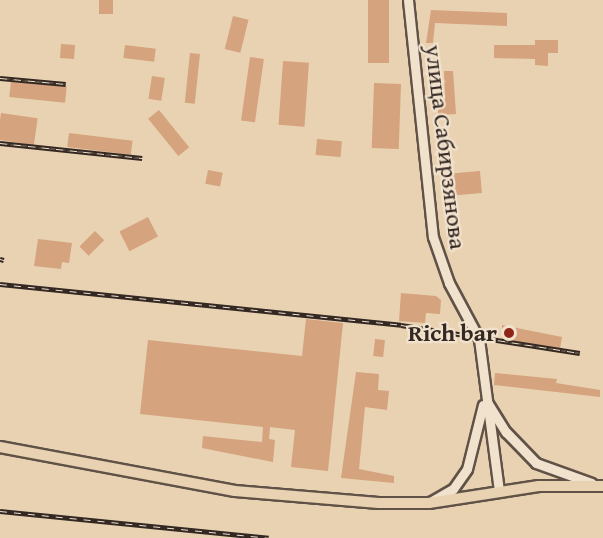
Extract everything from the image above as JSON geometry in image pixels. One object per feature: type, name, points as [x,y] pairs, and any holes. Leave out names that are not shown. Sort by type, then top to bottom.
[{"type":"main road","points":[[0,447],[235,492],[429,502],[500,491],[602,486]]},
{"type":"street","name":"улица Сабирзянова","points":[[408,0],[434,237],[446,276],[479,339],[484,397]]},
{"type":"street","points":[[484,397],[506,432],[536,463],[560,475],[602,486]]},
{"type":"street","points":[[484,397],[500,491]]},
{"type":"street","points":[[429,502],[453,489],[467,469],[484,397]]},
{"type":"building","points":[[99,0],[113,0],[113,14],[99,14]]},
{"type":"building","points":[[368,0],[389,0],[389,63],[368,63]]},
{"type":"building","points":[[431,10],[507,13],[507,26],[435,23],[433,43],[426,43]]},
{"type":"building","points":[[233,16],[249,20],[240,53],[225,49]]},
{"type":"building","points":[[535,40],[558,40],[558,53],[548,53],[548,66],[535,65],[535,59],[494,58],[494,45],[535,45]]},
{"type":"building","points":[[61,44],[75,45],[74,59],[60,58]]},
{"type":"building","points":[[125,45],[156,49],[154,62],[123,58]]},
{"type":"building","points":[[190,53],[200,54],[195,104],[185,103]]},
{"type":"building","points":[[250,57],[264,59],[255,122],[241,120]]},
{"type":"building","points":[[283,61],[309,63],[304,127],[279,125]]},
{"type":"building","points":[[444,71],[453,71],[456,114],[438,115],[438,105],[445,105]]},
{"type":"building","points":[[152,76],[165,78],[161,101],[148,99]]},
{"type":"building","points":[[11,81],[67,87],[65,103],[9,97]]},
{"type":"building","points":[[374,83],[401,84],[399,149],[372,148]]},
{"type":"building","points":[[159,110],[189,147],[178,156],[148,119]]},
{"type":"building","points":[[1,113],[38,118],[34,145],[0,140]]},
{"type":"building","points":[[69,133],[133,141],[131,155],[67,147]]},
{"type":"building","points":[[317,139],[342,141],[341,157],[316,155]]},
{"type":"building","points":[[208,170],[223,173],[220,187],[205,184]]},
{"type":"building","points":[[480,171],[482,193],[456,195],[454,173]]},
{"type":"building","points":[[148,217],[158,237],[129,251],[119,232]]},
{"type":"building","points":[[95,231],[104,240],[89,256],[79,247]]},
{"type":"building","points":[[38,239],[72,243],[69,263],[62,262],[61,269],[34,266]]},
{"type":"building","points":[[401,293],[436,296],[441,300],[440,314],[426,313],[425,323],[399,321]]},
{"type":"building","points":[[306,319],[343,323],[328,471],[291,467],[295,430],[270,427],[269,439],[275,440],[273,462],[202,448],[203,436],[262,442],[263,427],[140,414],[148,340],[302,356]]},
{"type":"building","points":[[502,325],[562,337],[560,349],[502,340]]},
{"type":"building","points":[[375,339],[385,340],[383,357],[373,356]]},
{"type":"building","points":[[356,372],[379,374],[378,390],[389,391],[387,410],[365,407],[359,469],[394,476],[394,483],[341,478]]},
{"type":"building","points":[[495,373],[557,379],[556,383],[600,390],[600,397],[494,385]]},
{"type":"railway","points":[[0,78],[66,84]]},
{"type":"railway","points":[[0,143],[142,158]]},
{"type":"railway","points":[[0,259],[4,260]]},
{"type":"railway","points":[[0,284],[401,325],[580,353]]},
{"type":"railway","points":[[0,511],[269,538]]},
{"type":"place","name":"Rich bar","points":[[509,333]]}]
